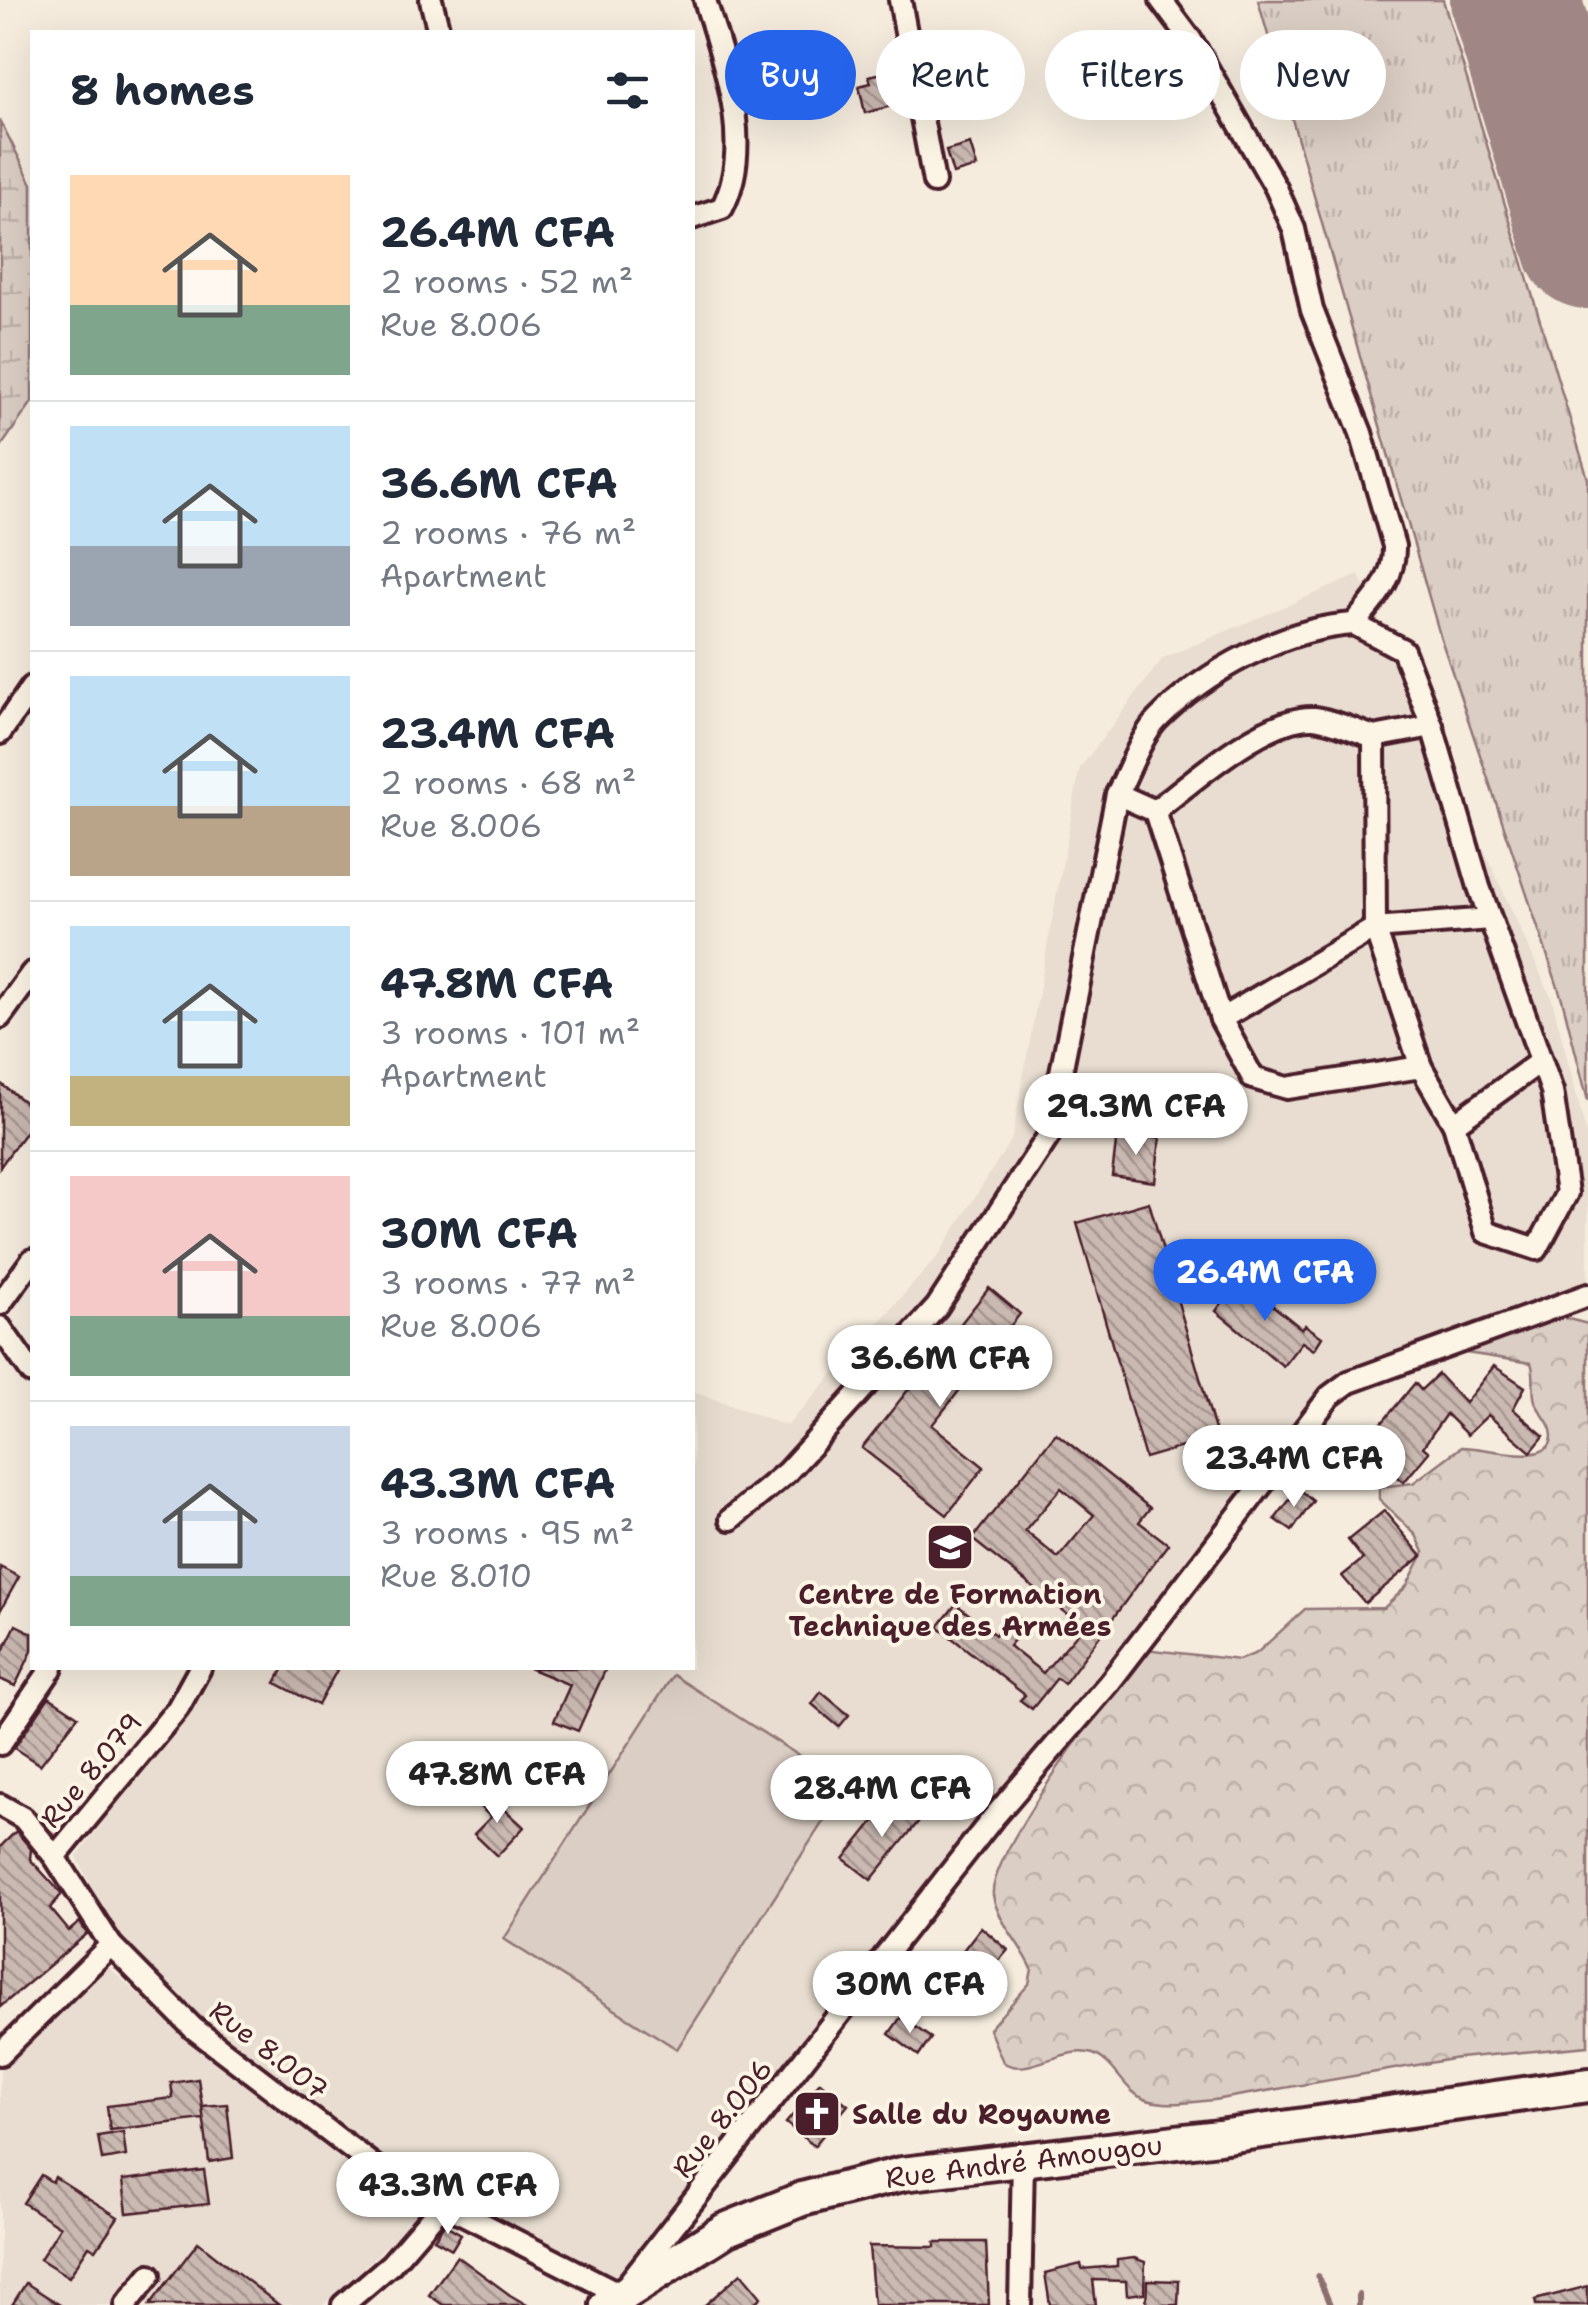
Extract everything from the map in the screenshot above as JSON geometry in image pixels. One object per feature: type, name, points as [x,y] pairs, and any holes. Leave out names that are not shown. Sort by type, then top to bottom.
[{"type":"main road","name":"Rue André Amougou","points":[[614,2299],[725,2230],[802,2198],[902,2174],[1588,2085]]},
{"type":"street","points":[[431,0],[438,30]]},
{"type":"street","points":[[695,218],[709,216],[722,208],[734,185],[737,135],[705,0]]},
{"type":"street","points":[[900,0],[934,182]]},
{"type":"street","points":[[1161,0],[1191,40],[1276,188],[1294,229],[1312,310],[1361,433],[1394,546],[1395,564],[1390,580],[1354,624]]},
{"type":"street","points":[[731,1519],[787,1472],[937,1307],[1048,1137],[1117,794],[1155,722],[1204,682],[1264,648],[1324,626],[1354,624],[1402,650],[1432,726],[1490,919],[1552,1092],[1567,1193],[1537,1249],[1486,1232],[1454,1124],[1421,1067],[1375,928],[1374,737]]},
{"type":"street","points":[[0,733],[30,690]]},
{"type":"street","points":[[1154,812],[1228,753],[1272,730],[1312,718],[1374,737],[1432,726]]},
{"type":"street","points":[[1117,794],[1154,812],[1222,1019],[1253,1078],[1286,1088],[1421,1067]]},
{"type":"street","points":[[1222,1019],[1375,928],[1490,919]]},
{"type":"street","points":[[0,1017],[30,977]]},
{"type":"street","points":[[1454,1124],[1541,1061]]},
{"type":"street","points":[[0,1304],[30,1263]]},
{"type":"street","name":"Rue 8.006","points":[[614,2299],[993,1818],[1109,1683],[1330,1396],[1348,1382],[1588,1296]]},
{"type":"street","points":[[0,1327],[30,1370]]},
{"type":"street","points":[[0,1744],[51,1670]]},
{"type":"street","name":"Rue 8.079","points":[[55,1857],[178,1708],[199,1670]]},
{"type":"street","name":"Rue 8.007","points":[[0,1805],[23,1818],[55,1857],[111,1946],[193,2028],[383,2173],[614,2299]]},
{"type":"street","points":[[0,2054],[111,1946]]},
{"type":"street","points":[[1020,2305],[1023,2160]]},
{"type":"street","points":[[343,2305],[391,2264],[442,2205]]},
{"type":"street","points":[[126,2305],[150,2275]]},
{"type":"shaded area","name":"Centre de Formation Technique des Armées","points":[[1359,575],[1552,999],[1588,1140],[1588,1285],[1337,1382],[627,2283],[388,2167],[189,2017],[117,1939],[77,1857],[182,1713],[208,1670],[695,1670],[695,1392],[787,1426],[938,1256],[1012,1138],[1080,768],[1163,658]]},
{"type":"shaded area","points":[[103,1962],[175,2027],[341,2160],[426,2209],[323,2305],[0,2305],[0,2070]]},
{"type":"green space","points":[[1258,0],[1443,0],[1588,479],[1588,1101],[1562,999],[1441,639],[1292,120],[1386,120],[1386,30],[1267,30]]},
{"type":"green space","points":[[0,120],[30,180],[30,405],[0,448]]},
{"type":"green space","points":[[1541,1312],[1588,1324],[1588,2046],[1458,2058],[1214,2100],[1171,2103],[1140,2097],[1093,2054],[1070,2053],[1023,2067],[1003,2062],[989,2029],[1029,1984],[1032,1969],[995,1905],[997,1875],[1010,1845],[1082,1732],[1145,1649],[1239,1660],[1257,1653],[1305,1609],[1384,1608],[1406,1587],[1424,1552],[1416,1535],[1379,1499],[1379,1487],[1413,1483],[1461,1447],[1529,1454],[1549,1446],[1551,1431],[1535,1401],[1531,1363],[1460,1352]]},
{"type":"green space","points":[[673,1675],[846,1786],[677,2049],[504,1939]]},
{"type":"building","points":[[876,74],[876,110],[865,113],[859,86],[871,83],[869,76]]},
{"type":"building","points":[[970,144],[977,167],[953,174],[946,151]]},
{"type":"building","points":[[0,1083],[30,1106],[30,1126],[0,1167]]},
{"type":"building","points":[[1117,1134],[1160,1138],[1155,1182],[1112,1176]]},
{"type":"building","points":[[1149,1202],[1217,1437],[1145,1458],[1077,1223]]},
{"type":"building","points":[[1240,1279],[1302,1329],[1305,1325],[1322,1337],[1314,1350],[1302,1342],[1283,1366],[1216,1311]]},
{"type":"building","points":[[989,1288],[1020,1314],[932,1425],[984,1467],[947,1515],[862,1448]]},
{"type":"building","points":[[1494,1366],[1525,1387],[1513,1409],[1544,1436],[1531,1452],[1488,1415],[1467,1435],[1446,1414],[1423,1447],[1429,1452],[1404,1482],[1384,1466],[1389,1460],[1367,1441],[1415,1383],[1421,1390],[1438,1374],[1465,1403]]},
{"type":"building","points":[[1056,1433],[1150,1508],[1139,1522],[1168,1544],[1064,1684],[1057,1678],[1032,1709],[1020,1700],[1025,1695],[938,1627],[956,1604],[995,1635],[1012,1614],[1027,1625],[1009,1646],[1043,1673],[1083,1627],[972,1539]],"holes":[[[1061,1488],[1094,1515],[1058,1558],[1025,1531]]]},
{"type":"building","points":[[1298,1489],[1313,1501],[1292,1531],[1275,1519]]},
{"type":"building","points":[[1384,1511],[1422,1556],[1365,1603],[1342,1576],[1363,1559],[1348,1540]]},
{"type":"building","points":[[0,1567],[19,1577],[0,1611]]},
{"type":"building","points":[[16,1625],[30,1632],[30,1655],[15,1686],[0,1679],[0,1657]]},
{"type":"building","points":[[283,1670],[337,1670],[318,1705],[276,1683]]},
{"type":"building","points":[[534,1670],[605,1670],[578,1731],[554,1721],[570,1685]]},
{"type":"building","points":[[821,1692],[849,1715],[839,1727],[812,1704]]},
{"type":"building","points":[[49,1697],[78,1716],[40,1765],[14,1748]]},
{"type":"building","points":[[488,1794],[524,1827],[497,1856],[474,1834],[491,1817],[478,1805]]},
{"type":"building","points":[[892,1799],[919,1821],[871,1880],[844,1859]]},
{"type":"building","points":[[16,1831],[31,1849],[30,1859],[62,1894],[50,1908],[69,1931],[80,1922],[87,1934],[0,2007],[0,1847]]},
{"type":"building","points":[[981,1927],[1008,1950],[980,1983],[954,1962]]},
{"type":"building","points":[[901,2017],[931,2038],[919,2056],[889,2034]]},
{"type":"building","points":[[198,2079],[204,2119],[110,2130],[107,2106],[173,2098],[171,2083]]},
{"type":"building","name":"Salle du Royaume","points":[[820,2082],[848,2105],[814,2146],[786,2123]]},
{"type":"building","points":[[227,2104],[233,2158],[209,2162],[202,2106]]},
{"type":"building","points":[[123,2132],[126,2156],[102,2160],[98,2136]]},
{"type":"building","points":[[204,2170],[209,2204],[127,2213],[123,2180]]},
{"type":"building","points":[[41,2175],[52,2182],[55,2177],[118,2217],[96,2250],[89,2246],[69,2277],[40,2259],[60,2227],[23,2203]]},
{"type":"building","points":[[444,2224],[461,2234],[452,2249],[434,2239]]},
{"type":"building","points":[[198,2242],[213,2254],[279,2305],[150,2305]]},
{"type":"building","points":[[935,2242],[986,2242],[989,2305],[874,2305],[869,2246],[935,2247]]},
{"type":"building","points":[[457,2256],[527,2305],[443,2305],[429,2295]]},
{"type":"building","points":[[1134,2258],[1145,2262],[1144,2293],[1127,2295],[1126,2281],[1093,2280],[1096,2305],[1050,2305],[1045,2273],[1081,2264],[1082,2269],[1117,2266],[1117,2260]]},
{"type":"building","points":[[741,2273],[761,2297],[752,2305],[705,2305]]},
{"type":"building","points":[[1147,2280],[1179,2281],[1178,2305],[1146,2305]]},
{"type":"building","points":[[26,2283],[60,2305],[12,2305]]},
{"type":"building","points":[[1588,2286],[1588,2305],[1536,2305],[1535,2300]]},
{"type":"waterway","points":[[1318,2276],[1330,2305]]},
{"type":"waterway","points":[[1359,2295],[1359,2305]]},
{"type":"runway","points":[[1515,0],[1588,244]]},
{"type":"place","name":"Centre de Formation Technique des Armées","points":[[950,1547]]},
{"type":"place","name":"Salle du Royaume","points":[[817,2114]]}]
